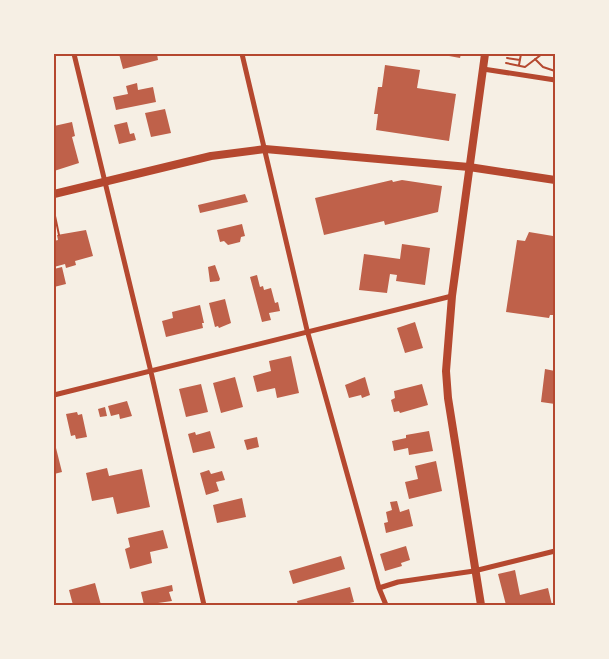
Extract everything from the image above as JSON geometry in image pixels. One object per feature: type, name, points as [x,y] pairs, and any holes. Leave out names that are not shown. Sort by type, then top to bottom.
[{"type":"street","points":[[74,54],[151,372],[204,605]]},
{"type":"street","points":[[242,54],[307,330],[379,588],[386,605]]},
{"type":"street","points":[[481,605],[474,571],[447,389],[452,296],[485,54]]},
{"type":"street","points":[[483,69],[555,80]]},
{"type":"street","points":[[54,194],[211,156],[265,149],[469,167],[555,180]]},
{"type":"street","points":[[54,395],[151,372],[307,330],[452,296]]},
{"type":"street","points":[[379,588],[398,582],[474,571],[555,551]]},
{"type":"path","points":[[519,65],[521,54]]},
{"type":"path","points":[[506,63],[525,67],[542,54]]},
{"type":"path","points":[[507,58],[520,60]]},
{"type":"path","points":[[535,59],[543,67],[555,71]]},
{"type":"path","points":[[55,216],[59,235]]},
{"type":"building","points":[[119,54],[157,54],[158,60],[123,69]]},
{"type":"building","points":[[438,54],[461,54],[460,58]]},
{"type":"building","points":[[385,65],[420,70],[417,88],[456,94],[449,141],[376,130],[378,114],[374,114],[378,87],[382,87]]},
{"type":"building","points":[[137,83],[138,90],[153,87],[156,102],[116,110],[113,97],[128,94],[126,86]]},
{"type":"building","points":[[165,109],[171,133],[151,137],[145,113]]},
{"type":"building","points":[[72,122],[75,136],[72,137],[79,163],[54,171],[54,126]]},
{"type":"building","points":[[127,122],[130,134],[134,133],[136,140],[119,144],[114,125]]},
{"type":"building","points":[[392,180],[393,182],[402,180],[442,186],[438,212],[385,225],[384,221],[324,235],[315,198]]},
{"type":"building","points":[[245,194],[248,202],[200,213],[198,205]]},
{"type":"building","points":[[242,224],[245,236],[241,237],[240,242],[228,245],[224,241],[220,242],[217,230]]},
{"type":"building","points":[[86,230],[93,256],[75,261],[76,265],[66,268],[65,264],[54,267],[54,241],[58,240],[57,235]]},
{"type":"building","points":[[529,232],[553,236],[553,239],[555,239],[555,302],[553,315],[550,315],[549,318],[506,312],[517,240],[525,241]]},
{"type":"building","points":[[402,244],[430,248],[425,285],[396,281],[397,275],[390,274],[387,293],[359,290],[364,254],[400,259]]},
{"type":"building","points":[[215,265],[220,279],[219,281],[210,282],[208,267]]},
{"type":"building","points":[[62,267],[66,284],[54,287],[54,269]]},
{"type":"building","points":[[257,275],[260,287],[263,286],[264,290],[271,288],[275,303],[278,302],[280,311],[269,313],[271,320],[262,322],[250,277]]},
{"type":"building","points":[[225,299],[231,323],[219,328],[218,326],[215,327],[209,303]]},
{"type":"building","points":[[200,305],[204,323],[202,323],[203,328],[166,337],[162,321],[173,318],[172,312]]},
{"type":"building","points":[[415,322],[423,348],[405,353],[397,328]]},
{"type":"building","points":[[291,356],[299,393],[277,398],[275,388],[257,392],[253,376],[271,371],[269,361]]},
{"type":"building","points":[[545,369],[555,371],[555,404],[541,402]]},
{"type":"building","points":[[235,377],[243,407],[221,413],[213,383]]},
{"type":"building","points":[[365,377],[370,395],[362,398],[361,395],[349,398],[345,385]]},
{"type":"building","points":[[201,384],[208,412],[186,417],[179,389]]},
{"type":"building","points":[[422,384],[428,405],[400,413],[399,411],[394,412],[391,400],[395,398],[394,391]]},
{"type":"building","points":[[127,401],[132,416],[120,419],[119,414],[111,416],[108,406]]},
{"type":"building","points":[[105,407],[107,416],[100,417],[98,409]]},
{"type":"building","points":[[77,412],[78,415],[82,414],[87,437],[76,439],[75,435],[71,436],[66,414]]},
{"type":"building","points":[[210,431],[215,448],[193,453],[188,434],[195,432],[196,435]]},
{"type":"building","points":[[429,431],[433,451],[409,455],[408,448],[394,451],[392,441],[406,438],[406,435]]},
{"type":"building","points":[[257,437],[259,447],[247,450],[244,440]]},
{"type":"building","points":[[54,440],[62,472],[54,474]]},
{"type":"building","points":[[436,461],[442,491],[409,499],[405,482],[418,479],[415,466]]},
{"type":"building","points":[[107,468],[109,476],[142,469],[150,507],[117,514],[113,497],[92,501],[86,473]]},
{"type":"building","points":[[209,470],[211,474],[222,471],[225,480],[216,482],[219,491],[206,495],[200,473]]},
{"type":"building","points":[[242,498],[246,517],[217,523],[213,505]]},
{"type":"building","points":[[397,501],[400,512],[409,509],[413,526],[386,533],[384,523],[388,522],[386,512],[392,510],[390,502]]},
{"type":"building","points":[[163,530],[168,548],[150,552],[152,563],[130,569],[125,549],[130,547],[128,538]]},
{"type":"building","points":[[406,546],[410,560],[401,563],[402,566],[385,571],[380,554]]},
{"type":"building","points":[[341,556],[345,569],[293,584],[289,571]]},
{"type":"building","points":[[515,570],[520,595],[548,588],[552,605],[506,605],[498,574]]},
{"type":"building","points":[[95,583],[101,605],[73,605],[69,590]]},
{"type":"building","points":[[172,585],[173,591],[169,592],[172,601],[144,605],[141,592]]},
{"type":"building","points":[[350,587],[354,602],[341,605],[298,605],[297,601]]}]
